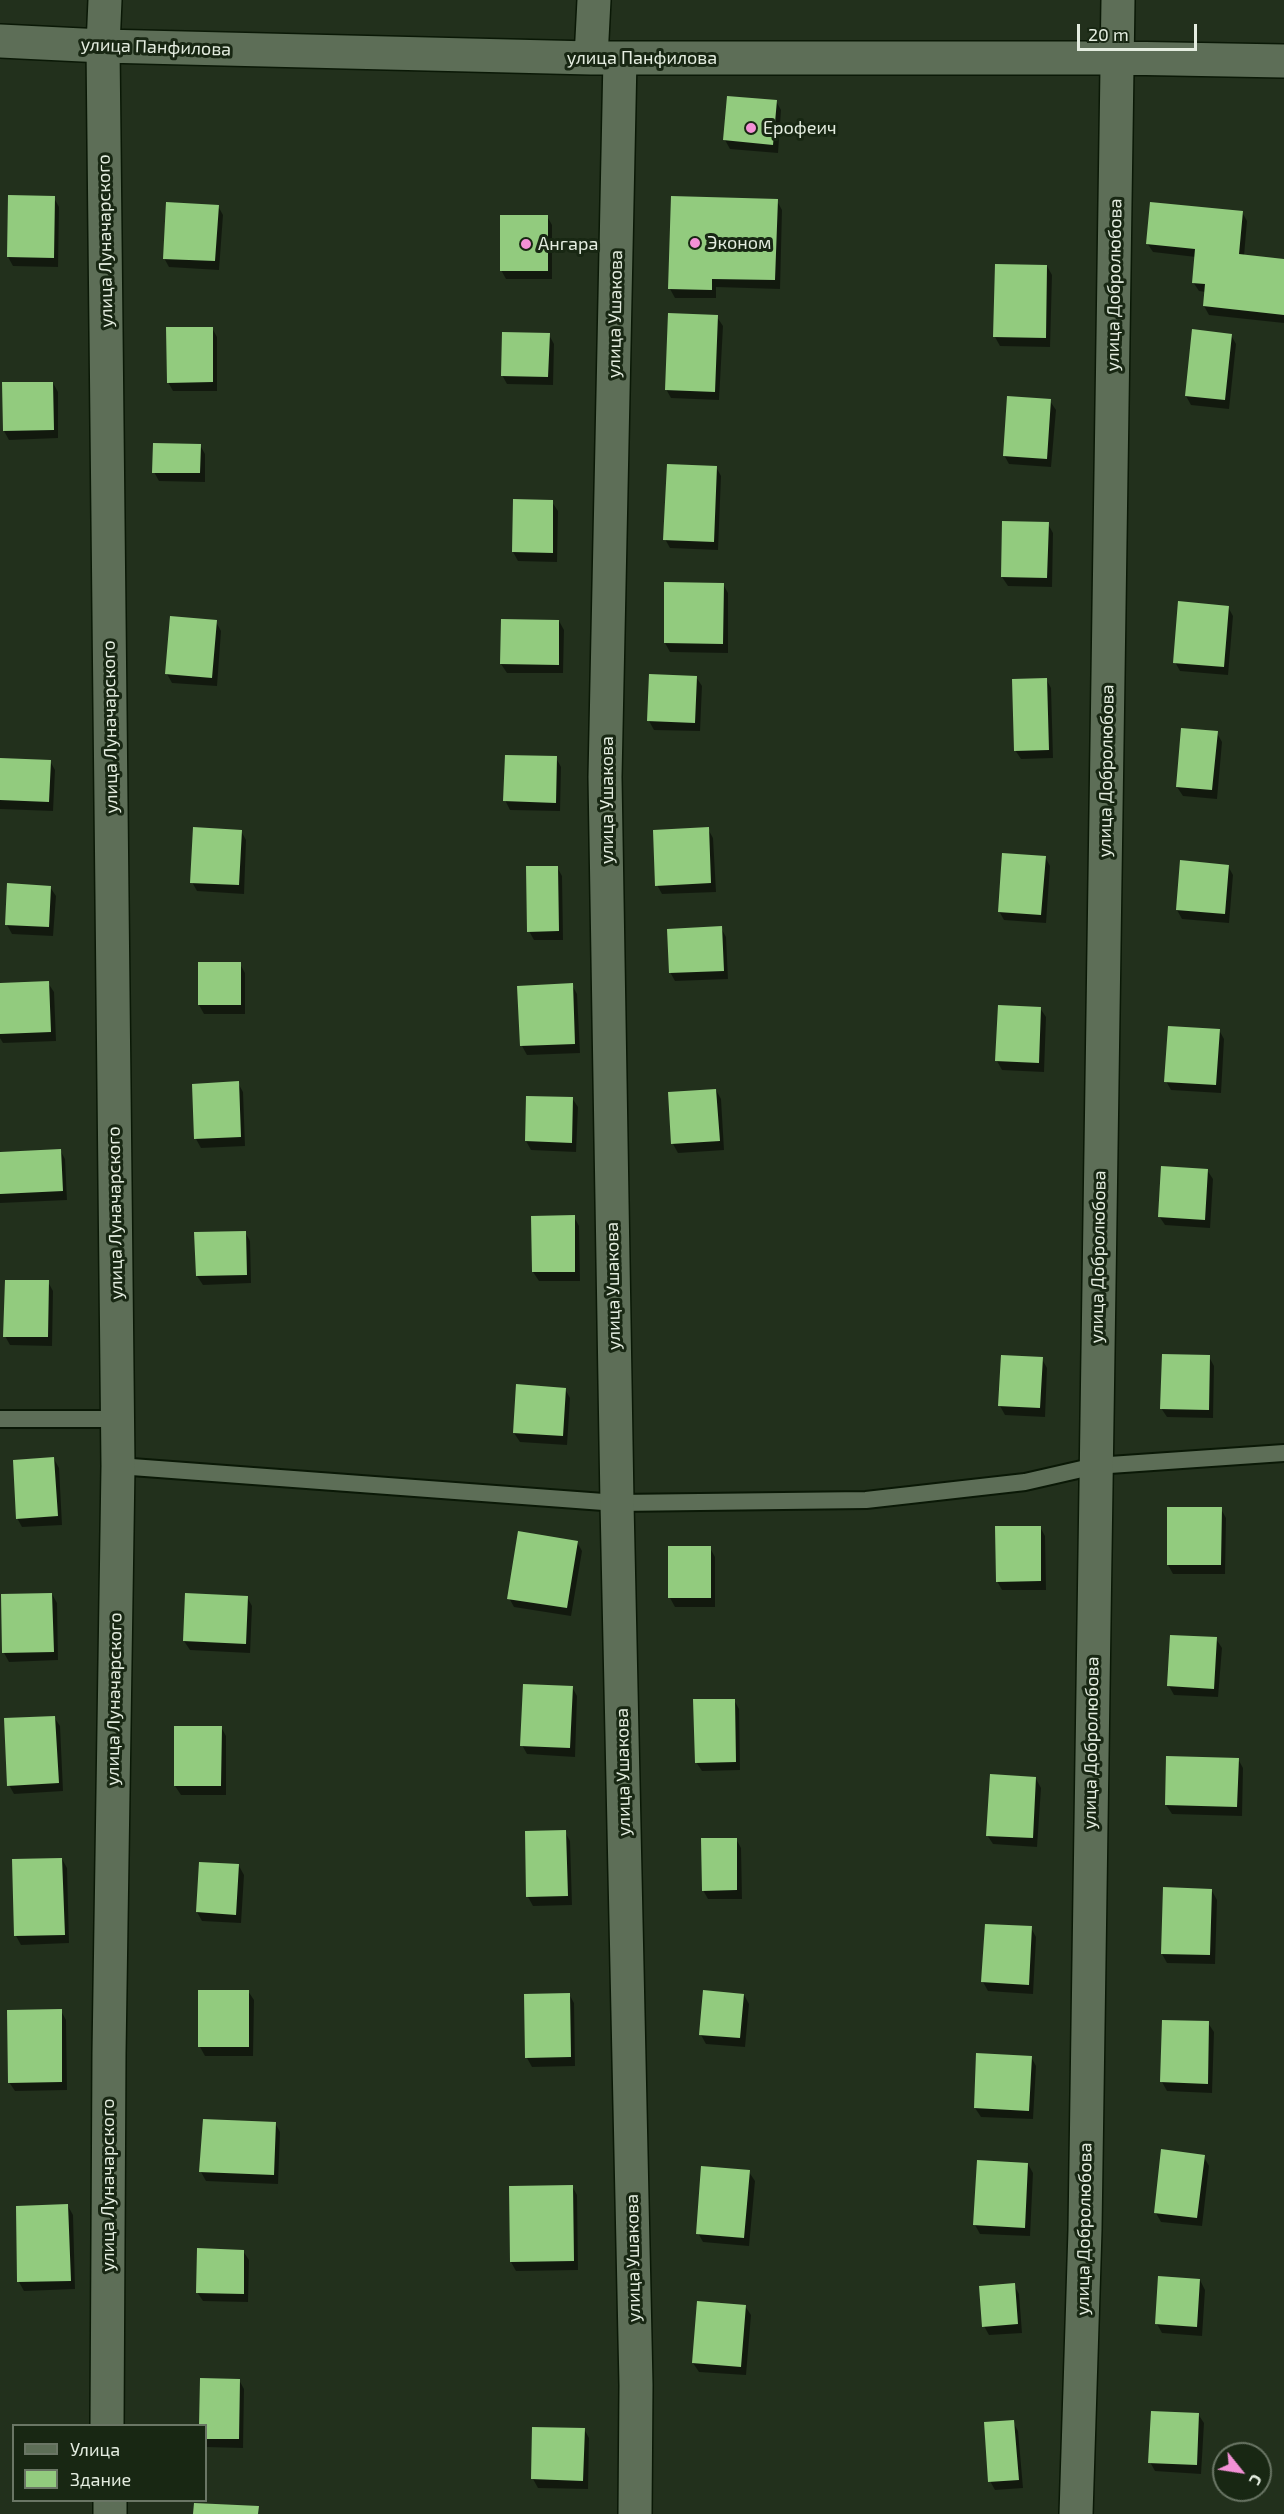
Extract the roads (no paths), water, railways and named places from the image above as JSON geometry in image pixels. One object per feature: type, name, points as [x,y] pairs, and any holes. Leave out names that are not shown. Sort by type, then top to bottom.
[{"type":"street","name":"улица Луначарского","points":[[105,0],[103,46],[118,1419],[109,2053],[107,2424]]},
{"type":"street","name":"улица Ушакова","points":[[594,0],[605,58],[605,777],[617,1503],[636,2385],[635,2514]]},
{"type":"street","name":"улица Добролюбова","points":[[1076,2514],[1085,2230],[1118,0]]},
{"type":"street","name":"улица Панфилова","points":[[0,40],[103,46],[605,58],[1118,58],[1284,61]]},
{"type":"lane","points":[[0,1419],[118,1419]]},
{"type":"lane","points":[[118,1466],[617,1503],[866,1500],[1025,1482],[1095,1467],[1284,1454]]},
{"type":"place","name":"Ерофеич","points":[[751,128]]},
{"type":"place","name":"Эконом","points":[[695,243]]},
{"type":"place","name":"Ангара","points":[[526,244]]}]
